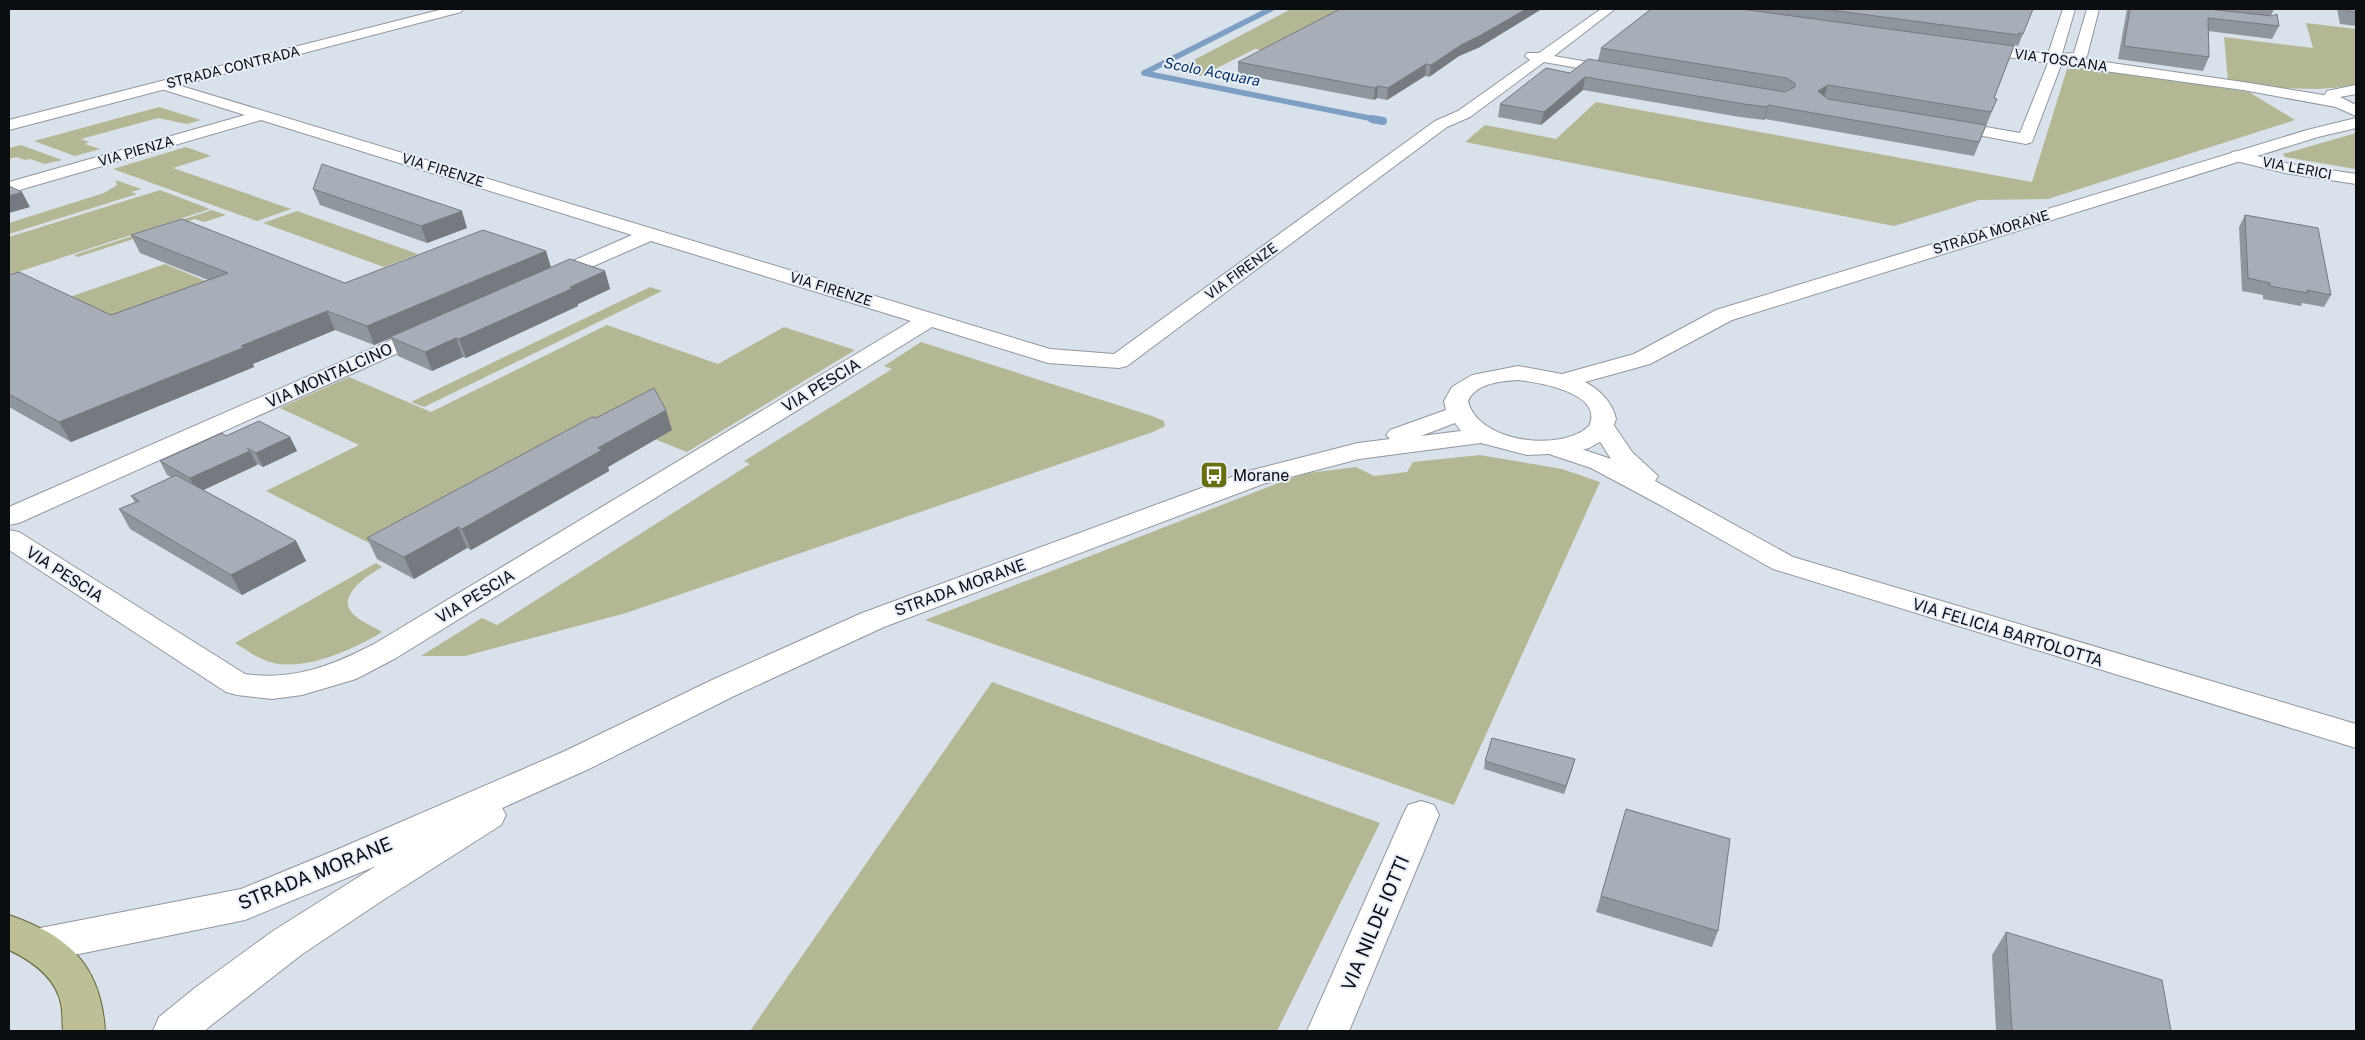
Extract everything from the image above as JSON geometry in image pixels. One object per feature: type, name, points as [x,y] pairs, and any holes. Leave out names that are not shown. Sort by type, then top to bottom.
[{"type":"main road","points":[[24,938],[66,968],[81,999],[84,1031]]},
{"type":"street","name":"STRADA CONTRADA","points":[[9,124],[456,9]]},
{"type":"street","name":"VIA FIRENZE","points":[[1441,124],[1446,111],[1590,9]]},
{"type":"street","name":"VIA FIRENZE","points":[[163,84],[1048,356],[1119,361],[1441,124],[1464,114],[1609,9]]},
{"type":"street","points":[[1930,123],[2026,139],[2056,59],[2055,52],[2069,9]]},
{"type":"street","points":[[2056,59],[2080,56],[2093,9]]},
{"type":"street","name":"VIA TOSCANA","points":[[1963,46],[2243,86],[2347,110]]},
{"type":"street","points":[[1524,55],[1634,73]]},
{"type":"street","points":[[2347,110],[2356,90]]},
{"type":"street","name":"STRADA MORANE","points":[[1562,381],[1642,359],[1724,315],[2238,156],[2347,110]]},
{"type":"street","name":"VIA PIENZA","points":[[9,188],[262,115]]},
{"type":"street","name":"VIA LERICI","points":[[2238,156],[2285,168],[2356,179]]},
{"type":"street","points":[[529,280],[640,231]]},
{"type":"street","name":"VIA MONTALCINO","points":[[9,497],[444,317],[9,517]]},
{"type":"street","name":"VIA PESCIA","points":[[9,538],[237,684],[270,688],[314,682],[353,669],[385,651],[930,319]]},
{"type":"street","name":"STRADA MORANE","points":[[1596,401],[1642,359]]},
{"type":"street","points":[[1518,373],[1541,375],[1562,381],[1582,390],[1596,401],[1604,414],[1602,426],[1593,437],[1577,444],[1555,448],[1508,443],[1486,435],[1469,425],[1459,413],[1456,399],[1463,388],[1478,379],[1496,374],[1518,373]]},
{"type":"street","name":"STRADA MORANE","points":[[1358,451],[1459,413]]},
{"type":"street","name":"VIA FELICIA BARTOLOTTA","points":[[1602,426],[1623,457],[1672,500]]},
{"type":"street","name":"STRADA MORANE","points":[[24,938],[245,904],[356,858],[577,760],[723,688],[873,620],[1254,478],[1358,451],[1486,435]]},
{"type":"street","name":"VIA FELICIA BARTOLOTTA","points":[[1555,448],[1600,463],[1672,500],[1783,563],[2356,736]]},
{"type":"street","name":"STRADA MORANE","points":[[174,1031],[200,1009],[324,917],[577,760]]},
{"type":"street","name":"VIA NILDE IOTTI","points":[[1328,1031],[1421,815]]},
{"type":"green space","points":[[1291,9],[1359,9],[1272,52],[1255,49],[1201,76],[1173,71]]},
{"type":"green space","points":[[2306,23],[2356,29],[2356,86],[2318,89],[2277,88],[2228,81],[2224,37],[2313,48]]},
{"type":"green space","points":[[2067,69],[2105,69],[2249,92],[2295,120],[2048,199],[1979,200],[1894,226],[1465,142],[1485,125],[1556,139],[1596,102],[2032,182]]},
{"type":"green space","points":[[159,107],[201,120],[187,124],[158,118],[81,139],[89,142],[85,144],[100,149],[75,156],[34,141]]},
{"type":"green space","points":[[2356,133],[2356,169],[2285,157],[2283,154]]},
{"type":"green space","points":[[21,145],[62,160],[45,164],[16,157],[9,159],[9,148]]},
{"type":"green space","points":[[186,147],[211,156],[173,168],[291,209],[257,221],[113,169]]},
{"type":"green space","points":[[116,180],[141,189],[131,192],[137,194],[9,234],[9,223],[104,193],[117,185]]},
{"type":"green space","points":[[160,190],[210,209],[9,275],[9,237]]},
{"type":"green space","points":[[212,210],[226,215],[204,222],[195,219],[78,257],[74,255]]},
{"type":"green space","points":[[297,211],[418,254],[384,267],[263,223]]},
{"type":"green space","points":[[165,264],[225,289],[41,358],[9,318]]},
{"type":"green space","points":[[650,287],[662,291],[424,407],[411,402]]},
{"type":"green space","points":[[607,325],[718,364],[784,327],[855,350],[687,452],[614,423],[385,551],[266,491],[359,445],[280,408],[349,377],[431,412]]},
{"type":"green space","points":[[921,342],[1152,416],[1164,421],[1165,426],[1153,432],[626,613],[465,656],[421,656],[482,618],[497,625],[750,464],[744,461],[892,369],[884,366]]},
{"type":"green space","points":[[1480,455],[1562,469],[1600,482],[1454,805],[925,620],[1308,473],[1356,467],[1374,476],[1407,472],[1413,462]]},
{"type":"green space","points":[[376,563],[382,567],[356,586],[348,599],[348,606],[355,616],[382,632],[370,639],[324,659],[291,664],[276,663],[262,659],[235,643]]},
{"type":"green space","points":[[992,682],[1380,823],[1277,1031],[750,1031]]},
{"type":"building","points":[[1340,9],[1526,9],[1461,45],[1431,65],[1426,64],[1388,88],[1378,86],[1375,88],[1238,62]]},
{"type":"building","points":[[1651,9],[1741,9],[2014,46],[1994,98],[1997,99],[1991,112],[1828,85],[1818,91],[1828,99],[1986,125],[1979,142],[1768,105],[1767,107],[1744,104],[1585,77],[1544,112],[1500,104],[1546,68],[1570,73],[1588,59],[1785,92],[1795,87],[1795,83],[1786,78],[1601,48]]},
{"type":"building","points":[[1823,9],[2033,9],[2023,34],[2019,33],[2018,35]]},
{"type":"building","points":[[2130,9],[2208,9],[2272,16],[2277,14],[2279,26],[2208,18],[2209,57],[2124,46]]},
{"type":"building","points":[[2346,9],[2356,9],[2356,12],[2347,11]]},
{"type":"building","points":[[322,164],[462,211],[421,226],[313,189]]},
{"type":"building","points":[[9,186],[22,192],[9,196]]},
{"type":"building","points":[[2245,215],[2318,228],[2331,295],[2270,286],[2270,283],[2248,278]]},
{"type":"building","points":[[182,219],[345,283],[483,230],[546,251],[367,326],[327,311],[241,346],[245,347],[59,422],[9,394],[9,275],[19,272],[111,315],[228,273],[131,235]]},
{"type":"building","points":[[570,259],[605,271],[570,287],[573,288],[459,339],[456,338],[425,352],[390,337]]},
{"type":"building","points":[[654,388],[666,410],[598,448],[602,450],[462,529],[458,527],[404,557],[367,538],[592,417],[596,418]]},
{"type":"building","points":[[259,421],[290,437],[256,453],[247,448],[250,451],[190,478],[160,461],[222,433],[226,436]]},
{"type":"building","points":[[176,475],[296,541],[231,575],[119,509],[139,501],[131,496]]},
{"type":"building","points":[[1492,738],[1575,759],[1566,786],[1485,761]]},
{"type":"building","points":[[1626,809],[1730,839],[1718,931],[1601,896]]},
{"type":"building","points":[[2006,932],[2162,980],[2171,1031],[2012,1031]]},
{"type":"waterway","name":"Scolo Acquara","points":[[1271,9],[1144,73],[1379,120]]},
{"type":"waterway","name":"Scolo Acquara","points":[[1372,119],[1383,121]]},
{"type":"place","name":"Morane","points":[[1214,475]]}]
